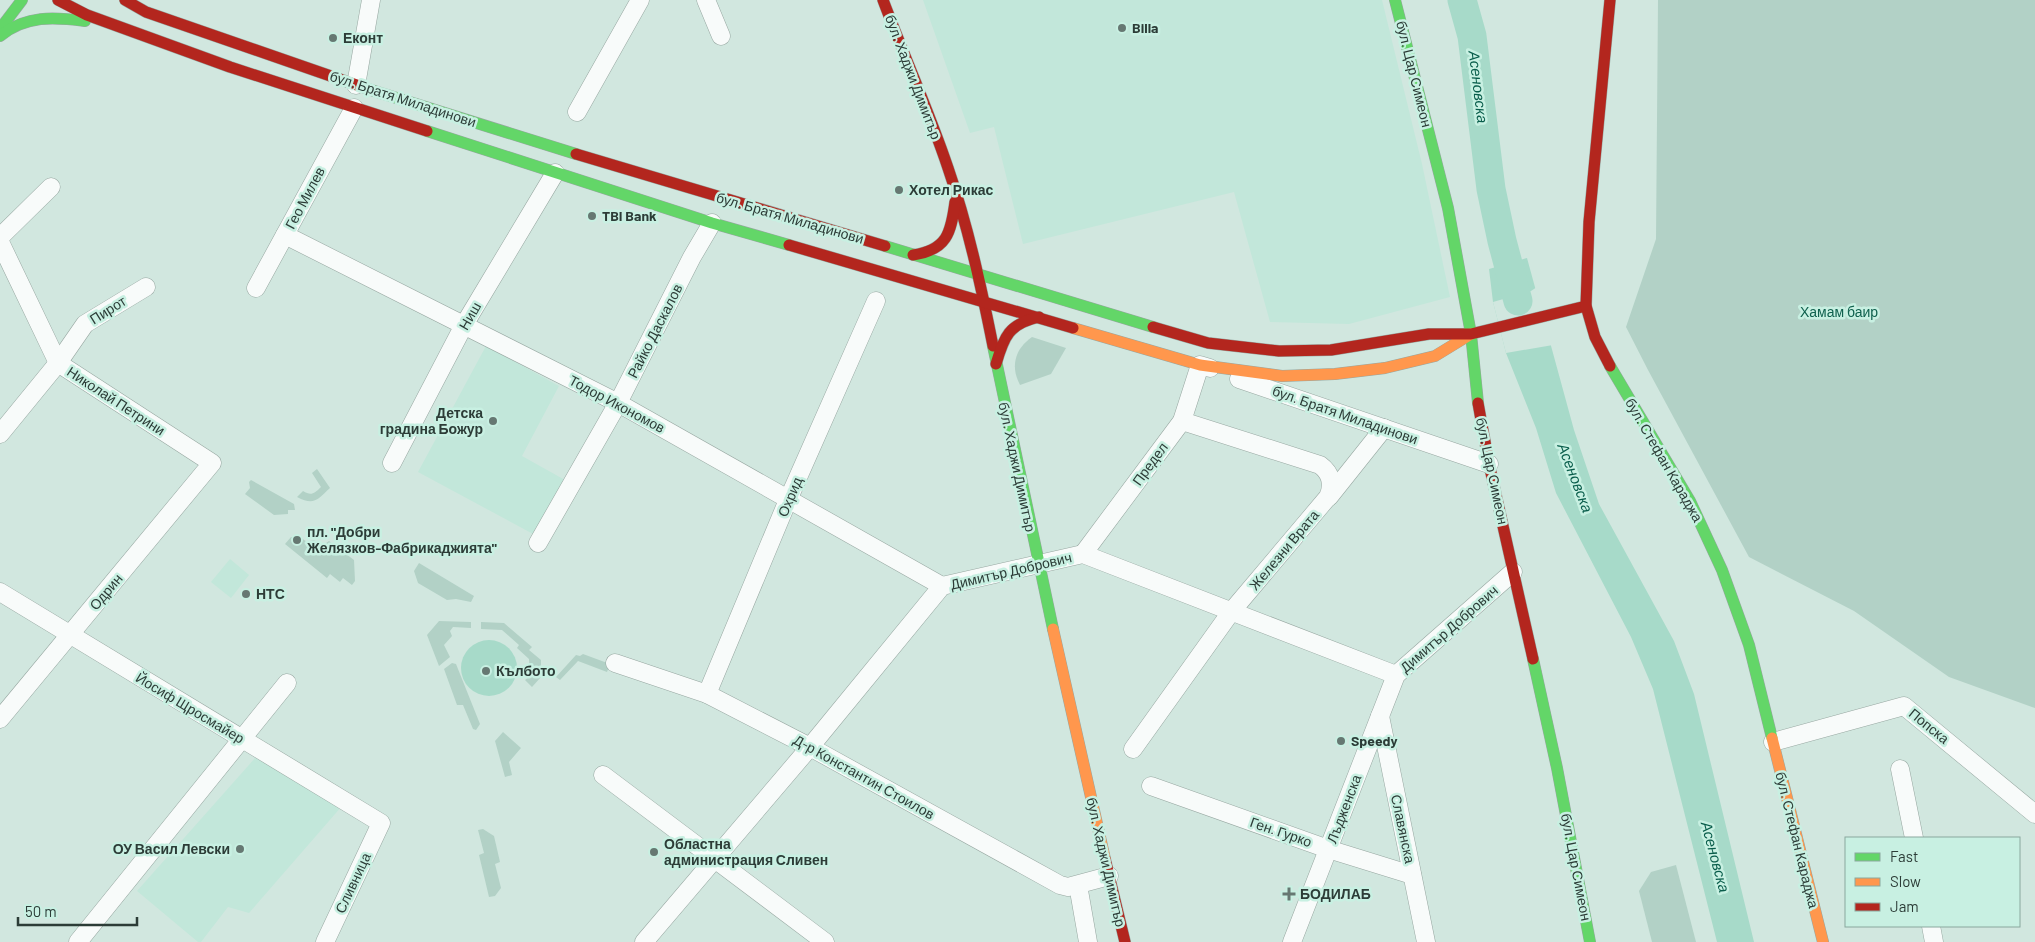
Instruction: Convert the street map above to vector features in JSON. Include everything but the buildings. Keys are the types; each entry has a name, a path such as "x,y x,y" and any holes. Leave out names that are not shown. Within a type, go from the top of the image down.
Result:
{"main road":[{"path":"0,29 22,0"},
{"name":"бул. Братя Миладинови","path":"58,0 87,15 230,67 555,173 712,223 1200,365 1282,376 1335,374 1385,368 1435,356 1471,334"},
{"name":"бул. Братя Миладинови","path":"125,0 146,12 356,85 579,155 1208,343 1279,351 1331,350 1430,334 1471,334 1586,306"},
{"name":"бул. Хаджи Димитър","path":"883,0 931,121 956,192 978,274 995,366 1038,564 1125,942"},
{"name":"бул. Цар Симеон","path":"1394,0 1448,208 1471,334 1477,400 1489,464 1557,768 1590,942"},
{"name":"бул. Стефан Караджа","path":"1610,0 1589,222 1586,306 1595,337 1606,359 1690,501 1722,570 1749,645 1823,942"},
{"path":"0,36 18,24 43,17 116,26"},
{"path":"914,255 929,252 944,242 951,226 956,192"},
{"path":"995,366 1008,332 1019,322 1039,317"}],"street":[{"path":"356,85 371,0"},
{"path":"577,112 640,0"},
{"path":"706,0 721,36"},
{"name":"Гео Милев","path":"256,288 354,108"},
{"name":"Ниш","path":"392,463 464,325 555,173"},
{"path":"0,237 51,188"},
{"name":"Райко Даскалов","path":"538,543 618,403 712,223"},
{"name":"Тодор Икономов","path":"285,235 618,403 942,586"},
{"name":"Николай Петрини","path":"0,242 58,363 212,463"},
{"name":"Пирот","path":"0,434 58,363 85,324 146,287"},
{"name":"Охрид","path":"707,694 788,500 876,301"},
{"name":"Предел","path":"1084,554 1182,421 1200,365"},
{"name":"бул. Братя Миладинови","path":"1200,365 1489,464"},
{"name":"Железни Врата","path":"1133,749 1231,612 1328,497 1331,491 1331,479 1325,468 1320,465 1182,421"},
{"path":"1328,497 1384,428"},
{"name":"Одрин","path":"0,719 212,463"},
{"name":"Димитър Добрович","path":"644,942 810,747 942,586 1084,554 1396,675 1513,572"},
{"name":"Йосиф Щросмайер","path":"0,592 381,823"},
{"name":"Д-р Константин Стоилов","path":"615,663 707,694 810,747 1060,885 1068,887 1109,876"},
{"name":"Лъдженска","path":"1292,942 1396,675"},
{"path":"78,942 287,683"},
{"name":"Попска","path":"1773,742 1904,706 2035,814"},
{"name":"Славянска","path":"1380,716 1426,942"},
{"path":"1900,769 1914,837"},
{"path":"603,775 825,942"},
{"name":"Ген. Гурко","path":"1151,786 1328,849 1412,875"},
{"name":"Сливница","path":"325,942 381,823"},
{"path":"1078,885 1088,942"},
{"path":"1931,927 1934,942"}],"shaded area":[{"path":"923,0 1382,0 1422,164 1450,297 1349,324 1270,322 1234,192 1023,244 994,127 970,133"},
{"name":"Детска градина Божур","path":"486,346 559,386 522,456 565,480 535,535 418,472"},
{"path":"230,559 249,575 231,598 211,582"},
{"name":"ОУ Васил Левски","path":"256,757 342,806 249,913 228,907 201,942 198,942 137,891"}],"green space":[{"name":"Хамам баир","path":"1658,0 2035,0 2035,708 1949,677 1854,611 1749,557 1648,370 1626,327 1656,239"},
{"path":"1032,337 1066,348 1051,374 1020,385 1015,371 1016,358 1018,352"},
{"path":"317,469 330,488 315,500 308,501 297,497 303,491 312,494 321,487 312,473"},
{"path":"251,480 294,504 295,510 288,510 288,514 274,515 245,494 250,488 249,482"},
{"path":"291,537 300,537 307,542 314,540 322,546 329,541 354,560 355,581 352,585 343,578 340,582 330,574 327,578 285,544"},
{"path":"419,563 474,596 471,602 456,599 447,600 418,583 414,571"},
{"path":"439,621 471,622 471,628 453,627 450,631 452,636 444,645 450,657 439,666 427,635"},
{"path":"481,622 504,623 532,647 529,650 541,660 541,677 532,687 525,680 530,676 529,659 517,648 519,645 502,630 481,629"},
{"path":"583,654 610,664 607,672 578,661 560,680 556,677 576,655 580,656"},
{"path":"452,663 456,664 480,724 476,730 473,729 463,705 457,705 444,669"},
{"path":"503,732 521,748 509,762 512,775 505,777 495,741"},
{"path":"483,829 494,836 500,862 495,864 501,888 495,896 489,897 479,855 484,853 478,830"},
{"path":"1676,865 1696,942 1652,942 1639,891 1651,872"}],"water":[{"path":"1527,258 1574,430 1599,504 1674,641 1694,694 1754,942 1717,942 1653,689 1631,637 1556,493 1536,428 1506,353 1493,302 1489,269"},
{"path":"484,640 494,640 509,648 515,657 517,668 515,679 509,688 494,696 484,696 473,691 466,684 461,673 461,663 466,652 473,645"}],"pier":[{"path":"1537,287 1553,345 1506,353 1493,302 1531,291"}],"waterway":[{"name":"Асеновска","path":"1462,0 1472,36 1491,189 1518,301"}],"traffic: fast":[{"path":"0,29 22,0"},
{"path":"1395,0 1448,208 1471,334 1478,403"},
{"path":"0,36 20,24 41,19 85,21"},
{"path":"371,90 576,154"},
{"path":"427,131 712,223 789,245"},
{"path":"885,246 1153,327"},
{"path":"993,346 1053,629"},
{"path":"1610,366 1690,501 1722,570 1749,645 1772,738"},
{"path":"1533,659 1557,768 1590,942"}],"traffic: slow":[{"path":"1073,328 1200,365 1282,376 1335,374 1385,368 1435,356 1471,334"},
{"path":"1053,629 1105,859"},
{"path":"1772,738 1823,942"}],"traffic: jam":[{"path":"58,0 87,15 230,67 427,131"},
{"path":"125,0 146,12 371,90"},
{"path":"883,0 941,147 962,212 974,256 993,346"},
{"path":"1610,0 1589,222 1586,306 1595,337 1610,366"},
{"path":"576,154 885,246"},
{"path":"913,255 933,249 945,238 952,223 955,202"},
{"path":"789,245 1073,328"},
{"path":"1153,327 1208,343 1279,351 1331,350 1429,334 1471,334 1586,306"},
{"path":"996,364 1009,333 1021,323 1039,317"},
{"path":"1478,403 1489,464 1533,659"},
{"path":"1105,859 1125,942"}],"place":[{"name":"Billa","path":"1122,28"},
{"name":"Еконт","path":"333,38"},
{"name":"Хотел Рикас","path":"899,190"},
{"name":"TBI Bank","path":"592,216"},
{"name":"Детска градина Божур","path":"493,421"},
{"name":"пл. \"Добри Желязков-Фабрикаджията\"","path":"297,540"},
{"name":"НТС","path":"246,594"},
{"name":"Кълбото","path":"486,671"},
{"name":"Speedy","path":"1341,741"},
{"name":"ОУ Васил Левски","path":"240,849"},
{"name":"Областна администрация Сливен","path":"654,852"},
{"name":"БОДИЛАБ","path":"1289,894"}]}
